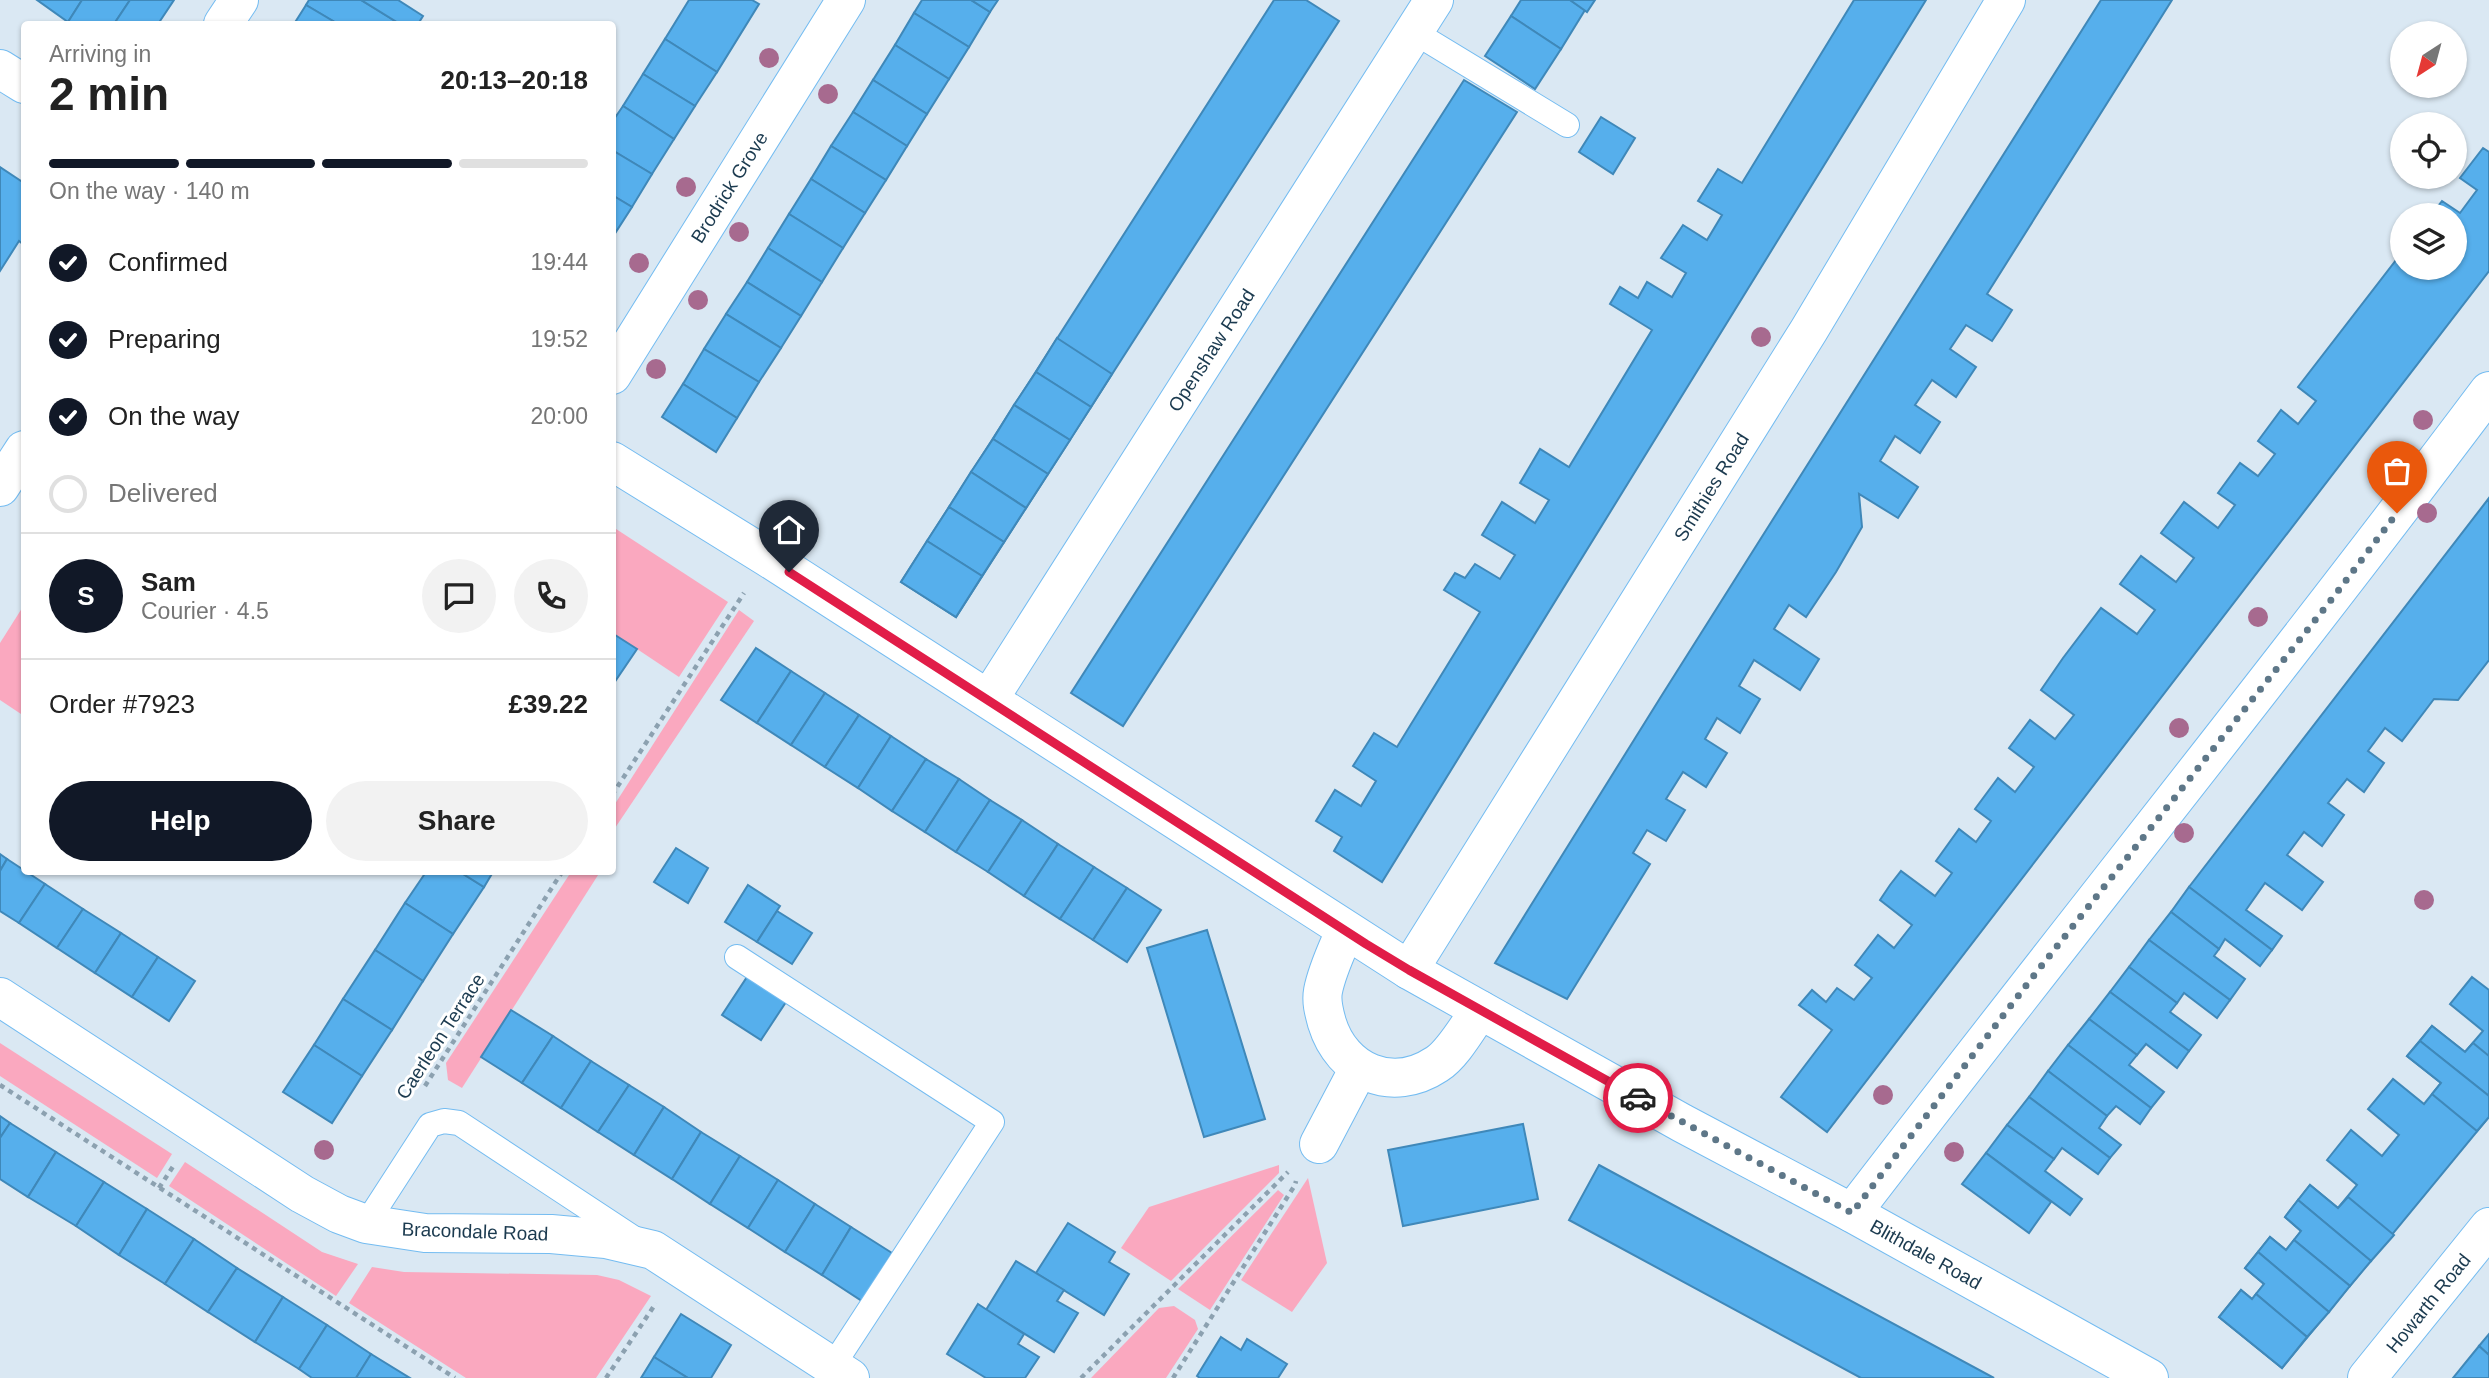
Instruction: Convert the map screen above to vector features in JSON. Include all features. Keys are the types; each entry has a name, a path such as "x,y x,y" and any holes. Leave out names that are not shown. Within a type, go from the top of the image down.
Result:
{"street":[{"path":"225,21 239,0"},
{"name":"Brodrick Grove","path":"616,369 846,0"},
{"name":"Openshaw Road","path":"989,699 1434,0"},
{"name":"Smithies Road","path":"1409,970 1809,330 2006,0"},
{"path":"0,69 21,82"},
{"path":"1852,1213 2028,983 2335,595 2489,391"},
{"path":"0,487 21,455"},
{"name":"Blithdale Road","path":"616,463 767,557 1409,970 1682,1123 1852,1213 2149,1378"},
{"path":"1345,930 1323,992 1322,1008 1332,1037 1344,1056 1359,1068 1395,1078 1415,1075 1439,1063 1480,1010"},
{"name":"Bracondale Road","path":"0,997 302,1194 339,1214 366,1224 425,1233 551,1234 606,1240 666,1259 841,1372"},
{"path":"1309,1153 1359,1068"},
{"name":"Howarth Road","path":"2367,1378 2489,1227"}],"lane":[{"path":"1414,32 1567,125"},
{"path":"737,957 992,1122 841,1372"},
{"path":"366,1224 430,1125 444,1121 459,1122 666,1259"}],"path":[{"path":"616,788 767,557"},
{"name":"Caerleon Terrace","path":"424,1088 560,875"},
{"path":"0,1085 455,1378"},
{"path":"1081,1378 1309,1153"},
{"path":"1173,1378 1296,1185 1309,1153"},
{"path":"606,1378 666,1259"}],"shaded area":[{"path":"616,529 728,602 679,677 616,635"},
{"path":"21,610 21,714 0,700 0,643"},
{"path":"739,610 754,621 616,827 616,802"},
{"path":"569,875 598,875 462,1088 448,1080 446,1063"},
{"path":"0,1043 172,1154 157,1178 0,1076"},
{"path":"185,1162 322,1252 358,1264 336,1296 169,1186"},
{"path":"1279,1165 1279,1173 1171,1281 1121,1248 1149,1207"},
{"path":"1308,1178 1327,1263 1292,1312 1241,1280"},
{"path":"1278,1190 1284,1195 1210,1310 1178,1289"},
{"path":"372,1267 404,1272 597,1275 619,1280 651,1296 596,1378 466,1378 349,1303"},
{"path":"1174,1306 1195,1320 1198,1329 1166,1378 1091,1378 1159,1308"}],"building":[{"path":"37,0 82,0 67,21"},
{"path":"82,0 130,0 116,21 69,21"},
{"path":"130,0 174,0 160,21 116,21"},
{"path":"309,0 361,0 395,21 333,21 306,5"},
{"path":"361,0 398,0 423,16 420,21 395,21"},
{"path":"689,0 752,0 759,4 717,72 665,39"},
{"path":"922,0 971,0 990,12 969,47 914,13"},
{"path":"971,0 998,0 990,12"},
{"path":"1274,0 1306,0 1339,21 956,617 901,582"},
{"path":"1521,0 1570,0 1585,10 1561,49 1511,16"},
{"path":"1570,0 1595,0 1587,12"},
{"path":"1854,0 1926,0 1382,882 1334,851 1342,837 1316,821 1335,790 1361,806 1376,781 1353,766 1374,733 1397,747 1480,612 1444,590 1455,573 1465,578 1475,564 1500,579 1515,555 1482,535 1502,502 1535,523 1549,500 1520,483 1540,449 1569,467 1652,330 1610,304 1620,287 1638,298 1647,282 1672,297 1686,273 1661,258 1683,225 1707,240 1722,215 1698,201 1718,169 1742,183"},
{"path":"2101,0 2172,0 1987,294 2012,310 2002,326 1992,341 1966,325 1950,349 1976,367 1956,397 1932,380 1915,405 1940,422 1920,453 1895,436 1880,461 1918,487 1898,518 1859,494 1862,527 1836,572 1806,617 1789,605 1774,629 1819,659 1800,690 1754,660 1739,686 1760,699 1740,733 1717,718 1705,739 1727,753 1706,787 1683,772 1666,799 1685,810 1666,841 1647,830 1633,853 1650,864 1567,999 1495,963 1662,695"},
{"path":"306,5 333,21 296,21"},
{"path":"914,13 969,47 949,79 895,45"},
{"path":"1511,16 1561,49 1535,89 1485,56"},
{"path":"665,39 717,72 695,106 643,74"},
{"path":"895,45 949,79 927,114 873,80"},
{"path":"643,74 695,106 674,139 623,106"},
{"path":"873,80 927,114 907,146 853,112"},
{"path":"1464,80 1517,112 1123,726 1071,693"},
{"path":"623,106 674,139 652,174 616,152 616,116"},
{"path":"853,112 907,146 886,180 831,146"},
{"path":"1601,117 1635,138 1613,174 1579,152"},
{"path":"831,146 886,180 865,213 811,179"},
{"path":"2483,148 2489,152 2489,271 1827,1132 1781,1097 1832,1030 1799,1005 1812,990 1826,1002 1837,988 1854,1000 1872,978 1855,965 1878,935 1894,948 1912,925 1880,900 1890,885 1901,871 1935,896 1952,873 1936,861 1959,829 1976,842 1991,821 1975,809 1998,778 2015,792 2034,767 2009,748 2030,720 2055,739 2074,715 2041,690 2063,658 2101,608 2137,634 2155,610 2120,584 2141,556 2176,582 2194,558 2161,533 2184,502 2218,528 2235,505 2218,493 2240,463 2258,476 2275,454 2258,441 2281,410 2298,424 2316,401 2298,387 2390,268 2390,280 2467,280 2467,204 2477,190 2467,183 2467,169"},
{"path":"616,152 652,174 632,207 616,197"},
{"path":"0,167 21,181 21,243 19,241 0,271"},
{"path":"811,179 865,213 843,248 789,214"},
{"path":"616,197 632,207 616,232"},
{"path":"789,214 843,248 822,282 768,248"},
{"path":"768,248 822,282 801,316 747,282"},
{"path":"747,282 801,316 781,348 726,314"},
{"path":"726,314 781,348 759,382 704,349"},
{"path":"1057,338 1112,374 1091,407 1036,372"},
{"path":"704,349 759,382 737,418 683,384"},
{"path":"1036,372 1091,407 1070,440 1014,405"},
{"path":"683,384 737,418 716,452 662,417"},
{"path":"1014,405 1070,440 1048,474 993,439"},
{"path":"993,439 1048,474 1026,508 971,472"},
{"path":"971,472 1026,508 1004,542 949,507"},
{"path":"2489,498 2489,660 2458,700 2434,699 2402,741 2385,728 2368,751 2384,763 2364,792 2347,779 2328,803 2344,815 2322,846 2304,832 2287,855 2323,882 2302,910 2265,883 2246,910 2282,936 2272,950 2189,887"},
{"path":"949,507 1004,542 982,576 927,541"},
{"path":"927,541 982,576 956,617 901,582"},
{"path":"616,636 637,649 616,680"},
{"path":"756,648 791,671 757,723 721,700"},
{"path":"791,671 825,693 791,745 757,723"},
{"path":"825,693 859,715 825,767 791,745"},
{"path":"859,715 891,736 858,788 825,767"},
{"path":"891,736 926,759 892,811 858,788"},
{"path":"926,759 959,779 925,832 892,811"},
{"path":"959,779 990,800 956,852 925,832"},
{"path":"990,800 1022,820 988,872 956,852"},
{"path":"1022,820 1058,844 1024,896 988,872"},
{"path":"1058,844 1094,867 1060,919 1024,896"},
{"path":"676,848 708,868 688,903 654,882"},
{"path":"0,854 7,859 0,871"},
{"path":"7,859 21,868 21,875 31,875 45,884 19,923 0,911 0,871"},
{"path":"1094,867 1127,888 1093,940 1060,919"},
{"path":"424,875 465,875 484,887 453,934 405,903"},
{"path":"465,875 491,875 484,887"},
{"path":"45,884 83,909 57,948 19,923"},
{"path":"748,885 780,906 757,942 725,922"},
{"path":"2189,887 2272,950 2260,966 2225,939 2219,949 2171,912"},
{"path":"1127,888 1161,910 1127,962 1093,940"},
{"path":"405,903 453,934 423,981 375,950"},
{"path":"83,909 121,933 95,973 57,948"},
{"path":"777,911 812,933 792,964 757,942"},
{"path":"2171,912 2219,949 2214,956 2245,979 2230,1000 2149,940"},
{"path":"1207,930 1265,1119 1204,1137 1147,948"},
{"path":"121,933 158,957 132,997 95,973"},
{"path":"2149,940 2230,1000 2217,1018 2184,993 2177,1003 2129,967"},
{"path":"375,950 423,981 392,1030 343,999"},
{"path":"158,957 195,981 169,1021 132,997"},
{"path":"2129,967 2177,1003 2170,1012 2201,1035 2189,1051 2110,992"},
{"path":"747,977 786,1002 761,1040 722,1015"},
{"path":"2472,977 2489,990 2489,1117 2282,1368 2219,1317 2241,1290 2252,1299 2264,1284 2245,1268 2270,1237 2286,1250 2301,1231 2285,1217 2310,1185 2338,1208 2357,1185 2327,1160 2351,1130 2382,1156 2399,1135 2368,1109 2393,1079 2424,1104 2441,1083 2407,1056 2432,1026 2465,1052 2483,1031 2450,1004"},
{"path":"2110,992 2189,1051 2177,1068 2146,1044 2137,1055 2089,1019"},
{"path":"343,999 392,1030 362,1076 314,1045"},
{"path":"511,1010 553,1036 522,1083 481,1057"},
{"path":"2089,1019 2137,1055 2129,1065 2164,1092 2151,1108 2068,1045"},
{"path":"2432,1026 2465,1052 2473,1043 2489,1056 2489,1096 2420,1041"},
{"path":"553,1036 591,1061 561,1108 522,1083"},
{"path":"2420,1041 2489,1096 2489,1117 2477,1131 2432,1094 2441,1083 2407,1056"},
{"path":"314,1045 362,1076 332,1123 283,1092"},
{"path":"2068,1045 2151,1108 2140,1124 2116,1106 2107,1116 2048,1071"},
{"path":"591,1061 629,1085 598,1132 561,1108"},
{"path":"2048,1071 2107,1116 2099,1128 2121,1145 2110,1158 2029,1097"},
{"path":"629,1085 664,1107 634,1155 598,1132"},
{"path":"2029,1097 2110,1158 2098,1174 2062,1148 2054,1159 2007,1125"},
{"path":"664,1107 701,1132 672,1179 634,1155"},
{"path":"0,1116 10,1123 0,1138"},
{"path":"10,1123 56,1152 28,1197 0,1179 0,1138"},
{"path":"1523,1124 1538,1199 1403,1226 1388,1150"},
{"path":"2007,1125 2054,1159 2045,1171 2082,1199 2070,1215 1986,1153"},
{"path":"701,1132 740,1156 710,1204 672,1179"},
{"path":"56,1152 104,1182 76,1226 28,1197"},
{"path":"1986,1153 2051,1202 2029,1233 1962,1184"},
{"path":"740,1156 778,1180 748,1228 710,1204"},
{"path":"1599,1165 1994,1378 1861,1378 1569,1220"},
{"path":"778,1180 815,1204 785,1252 748,1228"},
{"path":"104,1182 147,1209 119,1255 76,1226"},
{"path":"2310,1185 2338,1208 2348,1197 2394,1235 2371,1261 2298,1200"},
{"path":"2298,1200 2371,1261 2350,1286 2294,1240 2301,1231 2285,1217"},
{"path":"815,1204 851,1227 822,1275 785,1252"},
{"path":"147,1209 194,1239 165,1284 119,1255"},
{"path":"1068,1223 1115,1252 1109,1262 1129,1274 1104,1315 1036,1273"},
{"path":"851,1227 892,1253 862,1301 822,1275"},
{"path":"2270,1237 2286,1250 2294,1240 2350,1286 2329,1312 2258,1252"},
{"path":"194,1239 237,1268 208,1312 165,1284"},
{"path":"2258,1252 2329,1312 2307,1337 2256,1294 2264,1284 2245,1268"},
{"path":"1016,1261 1064,1290 1057,1301 1078,1313 1054,1352 986,1310"},
{"path":"237,1268 283,1297 255,1342 208,1312"},
{"path":"2241,1290 2252,1299 2256,1294 2307,1337 2282,1368 2219,1317"},
{"path":"283,1297 327,1325 299,1369 255,1342"},
{"path":"978,1304 1024,1334 1018,1344 1039,1357 1025,1378 986,1378 947,1354"},
{"path":"681,1314 731,1345 711,1378 688,1378 654,1357"},
{"path":"327,1325 371,1354 356,1378 312,1378 299,1369"},
{"path":"2489,1334 2489,1355 2479,1346"},
{"path":"1221,1337 1241,1350 1247,1339 1287,1364 1278,1378 1200,1378 1197,1376"},
{"path":"2479,1346 2489,1355 2489,1378 2453,1378"},
{"path":"371,1354 410,1378 356,1378"},
{"path":"654,1357 688,1378 641,1378"}],"way so far":[{"path":"1638,1098 1852,1213 2028,983 2397,513"}],"route":[{"path":"789,572 1366,944 1638,1098"}]}
